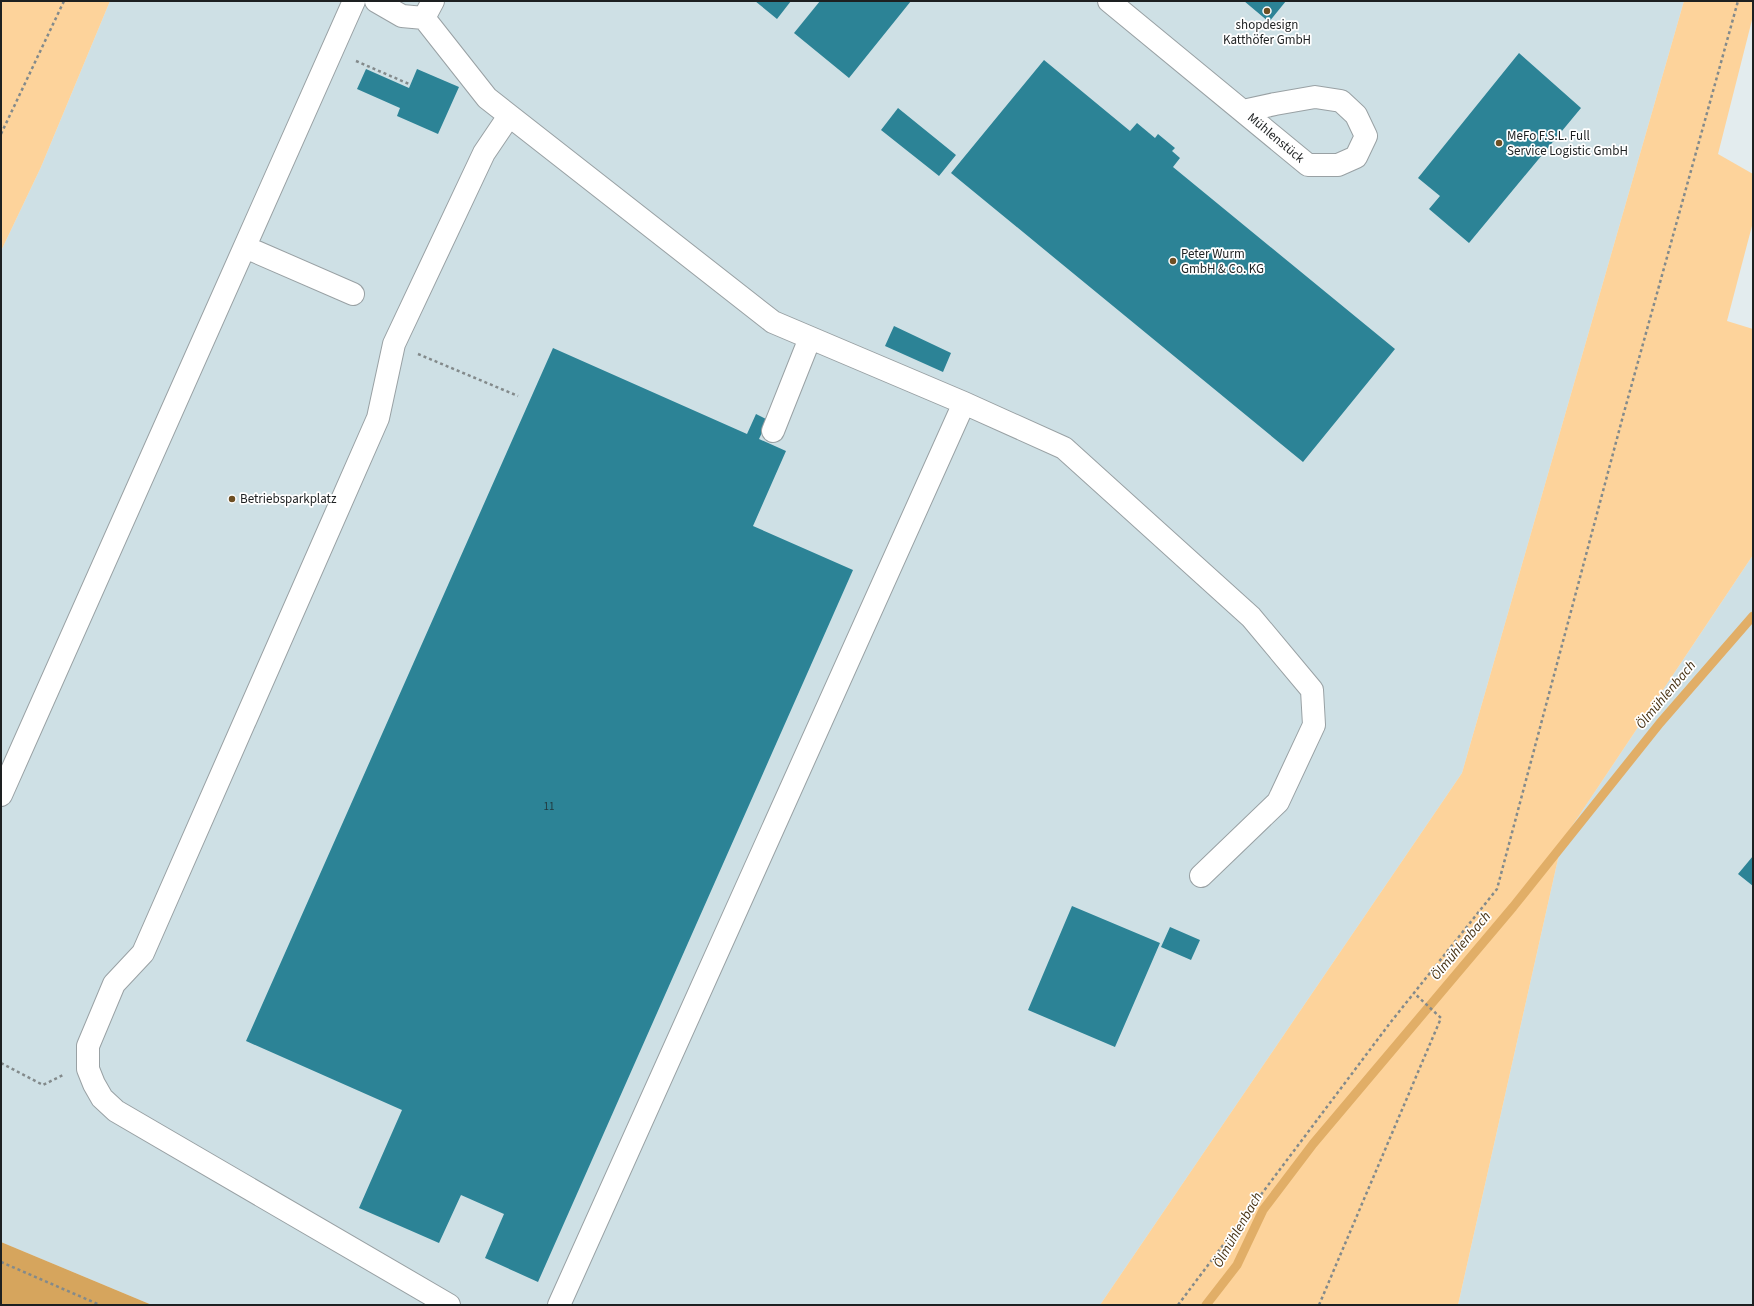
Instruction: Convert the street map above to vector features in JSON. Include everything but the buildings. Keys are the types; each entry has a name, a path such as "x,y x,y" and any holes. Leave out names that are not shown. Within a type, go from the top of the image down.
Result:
{"street":[{"path":"1,795 354,1"},
{"path":"376,1 402,16 428,9 487,98 773,322 964,403 1064,448 1251,617 1312,690 1314,725 1278,802 1202,876"},
{"name":"Mühlenstück","path":"1109,1 1243,112 1308,165 1338,165 1356,157 1366,136 1356,115 1341,100 1315,97 1275,104 1243,112"},
{"path":"449,1305 116,1111 102,1098 88,1069 88,1046 114,984 143,953 378,418 394,344 484,153 509,116"},
{"path":"245,246 353,294"},
{"path":"773,431 810,338"},
{"path":"559,1305 964,403"}],"path":[{"path":"1,134 64,1"},
{"path":"1178,1305 1414,993 1497,889 1621,424 1738,1"},
{"path":"332,50 409,84"},
{"path":"394,344 518,396"},
{"path":"1319,1305 1441,1018 1414,993"},
{"path":"1,1063 43,1085"},
{"path":"1,1262 100,1305"}],"shaded area":[{"path":"1,1 110,1 41,167 1,251"},
{"path":"110,1 1684,1 1462,773 1100,1305 152,1305 1,1242 1,251 41,167"},
{"path":"1684,1 1753,1 1753,16 1718,154 1753,174 1753,222 1727,321 1753,329 1753,555 1562,841 1458,1305 1100,1305 1462,773"},
{"path":"1753,555 1753,1305 1458,1305 1562,841"},
{"path":"1,1242 152,1305 1,1305"}],"waterway":[{"name":"Ölmühlenbach","path":"1206,1305 1237,1265 1263,1210 1313,1144 1513,907 1660,723 1753,616"}],"place":[{"name":"shopdesign Katthöfer GmbH","path":"1267,11"},
{"name":"MeFo F.S.L. Full Service Logistic GmbH","path":"1499,143"},
{"name":"Peter Wurm GmbH & Co. KG","path":"1173,261"},
{"name":"Betriebsparkplatz","path":"232,499"}]}
